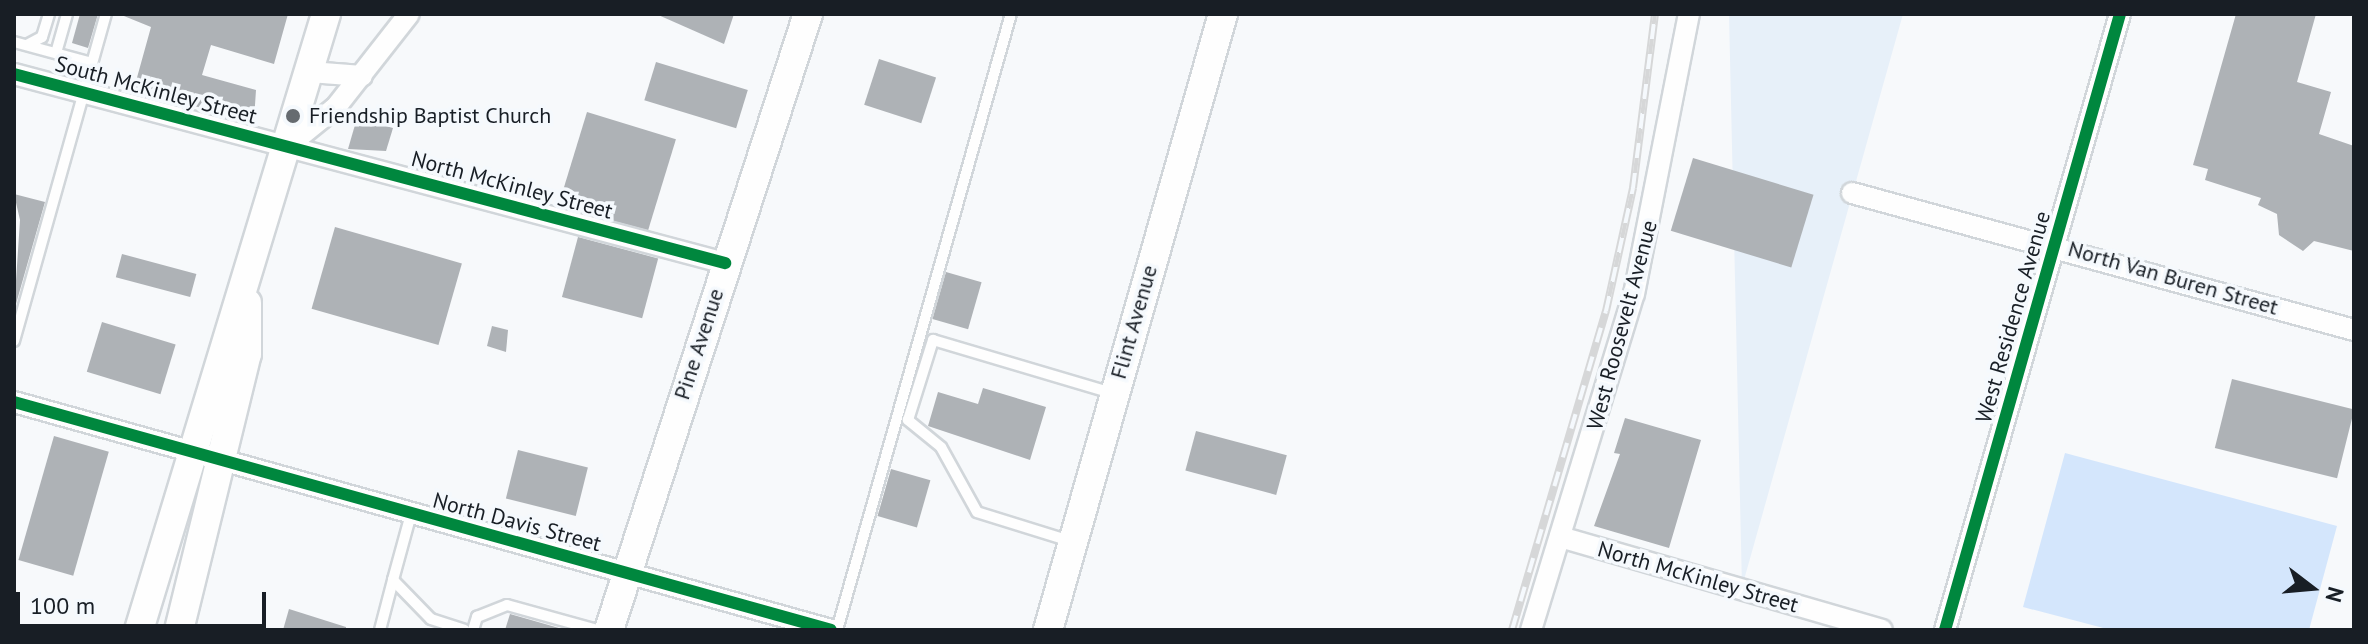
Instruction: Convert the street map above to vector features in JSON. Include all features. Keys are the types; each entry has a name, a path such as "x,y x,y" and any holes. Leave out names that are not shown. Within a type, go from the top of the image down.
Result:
{"main road":[{"path":"139,630 218,354 247,294 326,14"},
{"name":"Pine Avenue","path":"609,630 624,572 808,14"},
{"name":"Flint Avenue","path":"1048,630 1223,14"},
{"path":"179,630 247,354 247,294"}],"street":[{"path":"289,145 362,76 409,14"},
{"name":"West Roosevelt Avenue","path":"1531,630 1634,294 1689,14"},
{"name":"West Residence Avenue","path":"1945,630 2120,14"},
{"path":"310,72 362,76"},
{"name":"South McKinley Street","path":"14,74 289,145"},
{"name":"North McKinley Street","path":"289,145 725,263"},
{"name":"North Van Buren Street","path":"1852,193 2054,245 2354,330"},
{"name":"North Davis Street","path":"14,402 831,630"},
{"name":"North McKinley Street","path":"1560,537 1882,630"}],"lane":[{"path":"27,45 42,37 49,14"},
{"path":"56,53 67,14"},
{"path":"14,341 106,14"},
{"path":"837,630 1011,14"},
{"path":"14,42 92,63"},
{"path":"1073,542 977,512 941,447 908,420 933,340 1114,393"},
{"path":"380,630 411,514"},
{"path":"393,580 431,619 464,630"},
{"path":"473,630 477,617 507,605 597,630"}],"shaded area":[{"path":"1729,14 1903,14 1742,587"},
{"path":"2065,453 2337,526 2309,630 2111,630 2023,607"}],"building":[{"path":"80,14 98,14 88,48 72,43"},
{"path":"119,14 288,14 274,64 211,45 202,75 256,90 254,120 133,92 151,27"},
{"path":"656,14 734,14 724,44"},
{"path":"2236,14 2316,14 2297,82 2331,92 2319,134 2354,146 2354,251 2314,241 2303,251 2279,235 2277,214 2258,205 2261,198 2205,180 2208,169 2193,165"},
{"path":"879,59 936,78 921,123 864,105"},
{"path":"656,62 748,90 736,128 644,100"},
{"path":"587,112 676,139 648,232 559,205"},
{"path":"357,118 393,128 386,151 348,149"},
{"path":"1693,158 1813,195 1791,268 1671,231"},
{"path":"14,194 45,202 14,311 20,220"},
{"path":"335,227 462,263 438,345 312,309"},
{"path":"578,237 658,258 642,318 562,297"},
{"path":"122,254 196,274 190,297 116,277"},
{"path":"946,272 982,282 968,329 932,319"},
{"path":"102,322 176,345 160,394 87,372"},
{"path":"492,326 508,330 506,352 487,346"},
{"path":"2232,379 2354,409 2337,478 2215,448"},
{"path":"983,388 1046,407 1030,460 928,426 938,392 978,404"},
{"path":"1625,418 1701,440 1669,548 1594,526 1620,454 1614,453"},
{"path":"1196,431 1287,455 1276,495 1185,471"},
{"path":"54,436 109,452 73,576 18,560"},
{"path":"518,450 588,467 576,516 506,499"},
{"path":"891,469 930,480 917,527 877,516"},
{"path":"289,609 346,627 346,630 283,630"},
{"path":"510,614 566,630 505,630"}],"railway":[{"path":"1512,630 1606,311 1633,188 1655,14"}],"cycle path":[{"path":"1945,630 2120,14"},
{"path":"14,74 725,263"},
{"path":"14,402 831,630"}],"place":[{"name":"Friendship Baptist Church","path":"293,116"}]}
